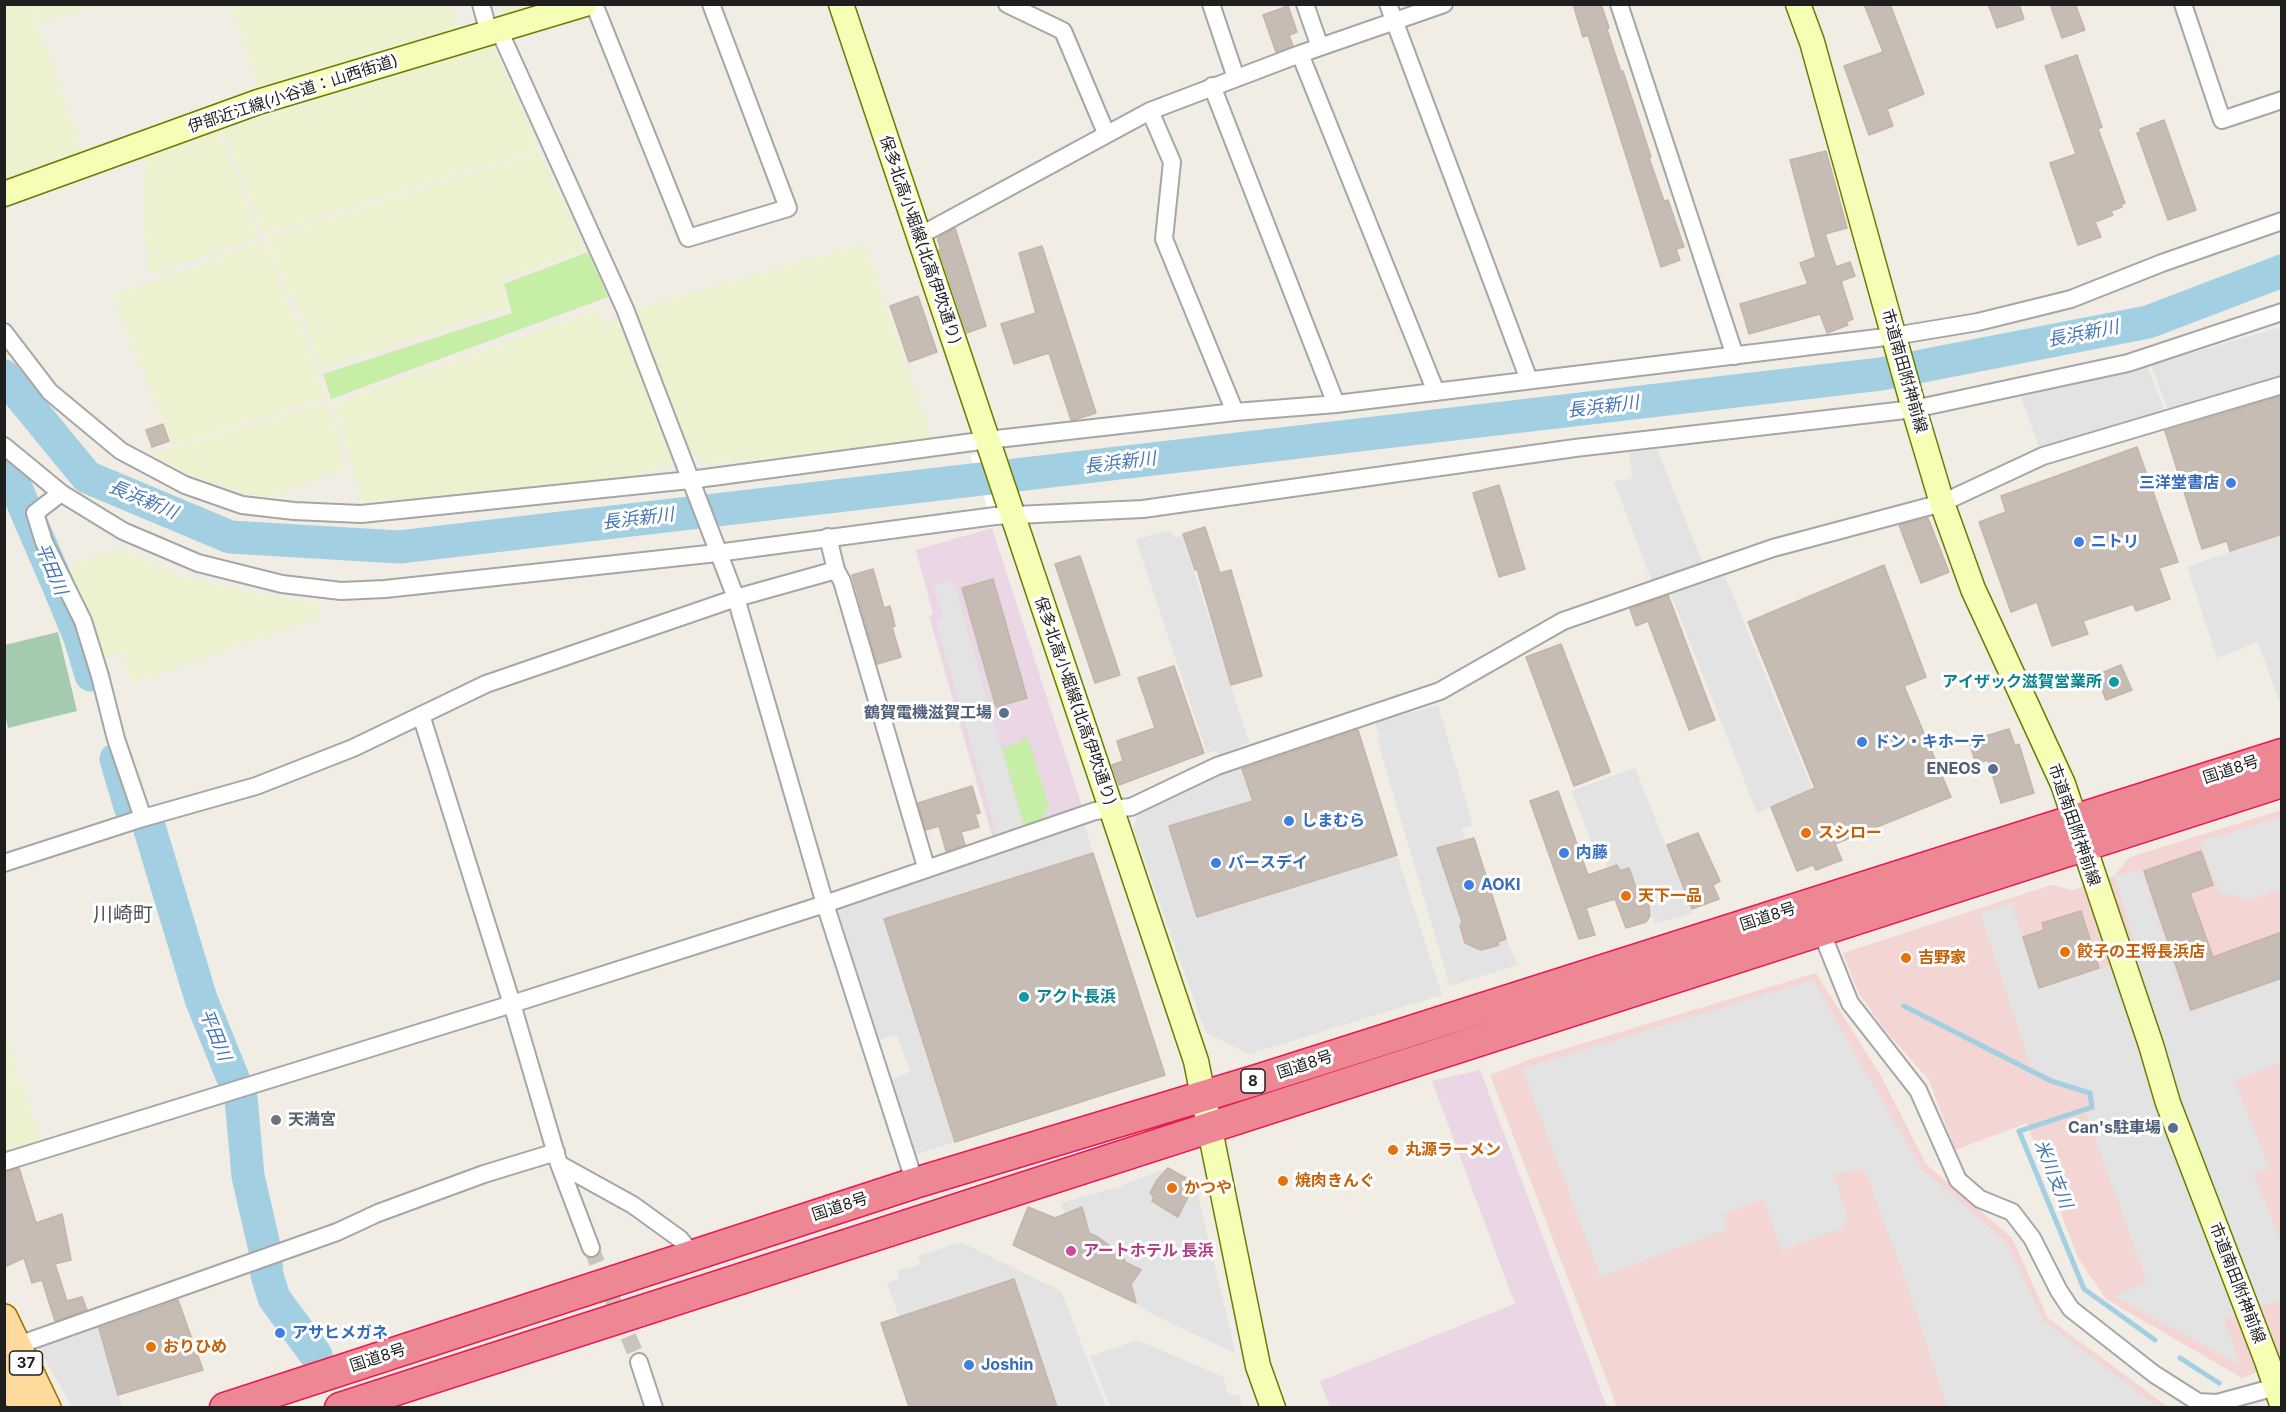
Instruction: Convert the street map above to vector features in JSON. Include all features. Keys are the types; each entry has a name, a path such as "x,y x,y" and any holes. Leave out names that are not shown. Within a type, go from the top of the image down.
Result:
{"highway":[{"name":"国道8号","path":"340,1407 1824,930 2282,754"},
{"name":"国道8号","path":"225,1407 915,1183 1203,1095 1260,1080 2079,833 2282,782"}],"main road":[{"name":"37","path":"4,1318 11,1348 47,1407"},
{"name":"37","path":"4,1369 23,1407"}],"street":[{"path":"481,4 625,309 736,598 825,904 915,1183"},
{"name":"伊部近江線(小谷道：山西街道)","path":"4,194 258,102 585,4"},
{"path":"594,4 688,238 788,208 711,4"},
{"name":"保多北高小堀線(北高伊吹通り)","path":"841,4 1196,1061 1258,1366 1273,1407"},
{"path":"1006,4 1063,31 1106,134"},
{"path":"1211,4 1236,78"},
{"path":"1305,4 1320,46"},
{"path":"1388,4 1529,380"},
{"path":"919,236 1150,111 1320,46 1444,4"},
{"path":"1619,4 1735,356"},
{"name":"市道南田附神前線","path":"1798,4 1812,42 1942,503 1973,589 2063,784 2151,1045 2168,1103 2274,1359 2279,1396"},
{"path":"2183,4 2222,120 2282,100"},
{"path":"1300,54 1436,392"},
{"path":"1212,86 1336,404"},
{"path":"1150,111 1172,162 1164,238 1234,412"},
{"path":"4,332 50,392 121,451 185,485 242,505 294,511 361,514 692,484 1234,412 1336,404 1894,336 1978,322 2071,299 2162,263 2282,221"},
{"path":"4,446 61,493 123,531 198,563 282,584 341,591 385,589 715,548 828,537 1012,512 1143,509 1575,448 1914,409 2128,363 2282,312"},
{"path":"4,1162 825,904 926,867 1095,811 1131,807 1217,766 1440,691 1563,621 1773,548 1942,503 2043,456 2282,385"},
{"path":"61,493 35,513 45,542 83,621 116,739 143,818"},
{"path":"828,537 926,867"},
{"path":"4,863 143,818 256,786 353,748 486,684 736,598 836,570"},
{"path":"422,715 512,1004 557,1158 591,1248"},
{"path":"1824,930 1827,946 1850,1003 1918,1090 1958,1180 1980,1199 2012,1212 2032,1238 2059,1291 2071,1309 2154,1374 2198,1402 2217,1403 2279,1396"},
{"path":"11,1348 337,1232 378,1213 484,1174 557,1158 633,1204 680,1239 694,1256"},
{"path":"639,1362 654,1407"}],"shaded area":[{"path":"2281,327 2281,381 2170,415 2151,365"},
{"path":"2147,366 2167,416 2041,452 2021,397"},
{"path":"1657,449 1704,567 1653,584 1614,481 1633,479 1629,453"},
{"name":"鶴賀電機滋賀工場","path":"992,528 1083,809 993,839 929,616 933,614 916,550"},
{"path":"1169,531 1175,538 1182,535 1249,742 1220,755 1215,751 1207,753 1136,539"},
{"path":"2281,534 2281,706 2258,642 2217,658 2187,567"},
{"path":"1725,576 1812,789 1757,813 1671,594"},
{"path":"953,580 1024,827 997,835 936,621 943,618 934,585"},
{"path":"1438,705 1473,825 1461,829 1466,840 1438,849 1462,922 1460,926 1465,943 1481,950 1498,945 1497,942 1506,939 1518,965 1450,986 1377,739 1380,737 1375,723"},
{"path":"1242,768 1253,801 1169,827 1197,917 1397,855 1442,995 1249,1054 1206,1033 1133,828 1138,815 1209,779"},
{"path":"1635,768 1693,913 1655,924 1645,895 1639,896 1629,868 1620,871 1616,865 1607,868 1604,858 1599,860 1571,791"},
{"path":"2281,810 2281,1363 2242,1378 2106,1299 2078,1258 2027,1123 1955,1150 1929,1080 1884,1029 1858,992 1843,953 2051,885 2073,890 2114,876 2130,857"},
{"path":"2281,817 2281,888 2246,901 2235,895 2220,894 2200,842"},
{"path":"1084,823 1093,853 884,919 955,1142 909,1157 885,1081 910,1072 897,1035 872,1042 835,910"},
{"name":"Can's駐車場","path":"2142,870 2189,1012 2281,979 2281,1063 2234,1080 2269,1167 2253,1173 2282,1242 2281,1300 2224,1320 2240,1365 2114,1296 2147,1282 2086,1113 2096,1110 2091,1091 2065,1084 2031,1067 1980,913 2011,903 2040,988 2139,957 2114,876"},
{"path":"1816,973 1881,1076 1926,1164 2012,1238 2048,1318 2168,1407 1617,1407 1490,1075 1531,1059"},
{"path":"1813,980 1922,1169 2006,1242 2044,1321 2158,1407 1947,1407 1904,1275 1864,1169 1833,1174 1848,1216 1842,1228 1782,1250 1763,1199 1723,1214 1727,1229 1601,1277 1522,1069"},
{"path":"1480,1070 1607,1407 1330,1407 1320,1381 1515,1304 1432,1081"},
{"path":"1168,1168 1157,1180 1150,1193 1154,1197 1152,1201 1178,1217 1195,1183 1236,1354 1154,1315 1136,1303 1131,1284 1141,1270 1125,1262 1123,1256 1089,1233 1082,1207 1065,1214 1061,1203 1117,1187"},
{"path":"961,1242 1061,1291 1106,1407 1057,1407 1014,1279 899,1317 887,1283 899,1278 897,1271 921,1264 918,1256"},
{"path":"98,1325 122,1407 72,1407 37,1345"},
{"path":"1138,1340 1223,1377 1227,1391 1231,1395 1239,1395 1243,1407 1110,1407 1090,1356"}],"green space":[{"path":"33,4 95,5 40,23"},
{"path":"5,5 31,5 84,155 5,184"},
{"path":"231,5 451,5 460,32 260,92"},
{"path":"501,5 549,5 504,15"},
{"path":"493,44 539,148 263,235 223,129"},
{"path":"219,129 259,238 151,274 144,230 143,176 148,155"},
{"path":"538,151 586,249 500,280 508,307 320,369 305,319 285,285 267,238"},
{"path":"267,240 282,291 301,327 325,398 173,445 112,296"},
{"path":"865,244 933,442 707,464 687,453 634,309"},
{"path":"588,252 608,297 331,399 323,374 512,313 504,284"},
{"path":"597,310 604,326 620,319 642,365 676,463 634,476 431,498 362,501 333,404"},
{"path":"327,402 346,469 266,498 203,481 152,454"},
{"path":"121,548 181,576 259,594 318,602 320,617 132,684 121,652 100,659 63,568"},
{"path":"58,632 77,711 8,728 4,710 5,645"},
{"path":"1021,737 1028,738 1049,807 1041,820 1024,826 1002,748 1023,742"},
{"path":"4,1030 20,1076 5,1080 4,1080"},
{"path":"21,1079 41,1143 5,1154 5,1084"}],"pier":[{"path":"1004,451 1022,507 988,510 970,455"}],"building":[{"path":"1573,4 1601,4 1621,72 1623,71 1651,157 1649,158 1664,201 1668,200 1684,247 1676,249 1680,260 1661,267 1588,35 1583,37"},
{"path":"1864,4 1890,4 1924,94 1887,109 1893,126 1869,135 1844,66 1883,52"},
{"path":"1988,4 2019,4 2024,19 1997,28"},
{"path":"2050,4 2075,4 2085,30 2062,38"},
{"path":"1288,6 1297,32 1289,35 1293,46 1276,52 1263,15"},
{"path":"2077,55 2102,127 2098,129 2125,203 2121,205 2122,207 2111,211 2113,215 2095,222 2101,237 2078,245 2050,163 2076,154 2045,66"},
{"path":"2164,120 2196,210 2168,220 2137,133 2141,132 2140,129"},
{"path":"1826,151 1847,228 1825,234 1836,267 1850,262 1855,276 1841,281 1853,319 1846,322 1848,325 1827,333 1820,314 1749,334 1740,304 1808,284 1800,263 1816,257 1790,160"},
{"path":"955,228 986,326 967,333 939,250 941,250 938,238"},
{"path":"1042,246 1096,413 1074,420 1071,420 1049,353 1014,364 1001,324 1036,313 1019,253"},
{"path":"918,296 937,352 909,362 890,306"},
{"name":"三洋堂書店","path":"2282,396 2282,534 2230,551 2227,541 2202,549 2165,431"},
{"path":"163,424 169,441 152,447 146,430"},
{"name":"ニトリ","path":"2137,447 2178,562 2159,568 2170,599 2136,611 2133,604 2083,621 2088,634 2052,646 2037,602 2011,612 1979,522 2006,512 2001,496"},
{"path":"1499,485 1525,569 1499,577 1473,493"},
{"path":"1928,518 1949,572 1921,583 1899,525"},
{"path":"1205,527 1220,573 1231,570 1262,676 1231,685 1197,569 1195,570 1183,534"},
{"path":"1080,556 1120,675 1095,683 1055,564"},
{"name":"ドン・キホーテ","path":"1884,565 1926,677 1904,686 1951,797 1835,844 1842,860 1816,870 1813,865 1797,871 1771,807 1815,788 1748,622"},
{"path":"873,569 884,608 890,606 895,626 892,627 901,657 877,664 852,575"},
{"path":"993,579 1027,698 996,707 962,588"},
{"path":"1668,595 1715,720 1689,730 1648,621 1636,626 1630,609"},
{"path":"1561,644 1610,772 1574,786 1526,657"},
{"name":"アイザック滋賀営業所","path":"2121,665 2132,690 2106,700 2096,675"},
{"path":"1174,666 1204,753 1119,785 1112,765 1123,761 1117,741 1155,728 1138,678"},
{"path":"2009,729 2015,746 2019,744 2034,793 2001,803 1988,760 1976,764 1969,741"},
{"path":"1358,730 1397,855 1197,917 1169,826 1253,801 1242,769"},
{"path":"972,786 980,813 975,814 979,827 961,832 965,845 946,851 939,826 926,830 918,803"},
{"name":"内藤","path":"1558,791 1588,875 1617,865 1620,871 1629,868 1639,896 1645,895 1649,907 1650,916 1646,922 1626,928 1615,899 1586,908 1595,935 1579,939 1530,801"},
{"path":"1698,833 1720,881 1713,885 1719,899 1692,909 1667,845"},
{"name":"AOKI","path":"1474,838 1506,939 1497,942 1499,945 1481,950 1465,943 1460,926 1462,922 1437,848"},
{"path":"2201,851 2213,885 2190,893 2213,957 2282,932 2282,978 2191,1010 2144,871"},
{"name":"アクト長浜","path":"1093,853 1165,1075 955,1142 884,919"},
{"path":"2081,911 2099,968 2039,988 2023,937 2044,930 2042,923"},
{"path":"19,1168 36,1223 62,1214 71,1260 55,1264 67,1301 82,1297 87,1310 55,1321 42,1280 32,1283 24,1258 4,1267 4,1172"},
{"name":"かつや","path":"1168,1168 1195,1183 1178,1217 1152,1201 1154,1197 1150,1193 1157,1180"},
{"name":"アートホテル 長浜","path":"1028,1207 1055,1218 1082,1207 1089,1233 1123,1256 1125,1262 1141,1270 1131,1284 1136,1303 1013,1245"},
{"name":"Joshin","path":"1014,1279 1057,1407 909,1407 881,1323"},
{"path":"178,1300 203,1370 118,1395 99,1328"}],"waterway":[{"name":"長浜新川","path":"4,376 87,477 230,537 399,547 1881,374 2148,322 2282,271"},
{"name":"平田川","path":"4,473 17,490 59,587 80,638 91,675"},
{"name":"平田川","path":"116,759 130,807"},
{"name":"平田川","path":"148,823 201,999 241,1098 248,1176 265,1250"},
{"name":"米川支川","path":"1904,1006 2051,1081 2090,1093 2092,1107 2019,1131 2084,1289 2155,1340"},
{"name":"平田川","path":"266,1262 267,1275 274,1298 316,1355"},
{"name":"米川支川","path":"2180,1358 2219,1383"}],"tunnel":[{"path":"591,1248 639,1362"}],"place":[{"name":"三洋堂書店","path":"2231,483"},
{"name":"ニトリ","path":"2079,542"},
{"name":"アイザック滋賀営業所","path":"2114,682"},
{"name":"鶴賀電機滋賀工場","path":"1004,713"},
{"name":"ドン・キホーテ","path":"1862,742"},
{"name":"ENEOS","path":"1993,769"},
{"name":"しまむら","path":"1289,821"},
{"name":"スシロー","path":"1806,833"},
{"name":"内藤","path":"1564,853"},
{"name":"バースデイ","path":"1216,863"},
{"name":"AOKI","path":"1469,885"},
{"name":"天下一品","path":"1626,896"},
{"name":"餃子の王将長浜店","path":"2065,952"},
{"name":"吉野家","path":"1906,958"},
{"name":"アクト長浜","path":"1024,997"},
{"name":"天満宮","path":"276,1120"},
{"name":"Can's駐車場","path":"2173,1128"},
{"name":"丸源ラーメン","path":"1393,1150"},
{"name":"焼肉きんぐ","path":"1283,1181"},
{"name":"かつや","path":"1172,1188"},
{"name":"アートホテル 長浜","path":"1071,1251"},
{"name":"アサヒメガネ","path":"280,1333"},
{"name":"おりひめ","path":"151,1347"},
{"name":"Joshin","path":"969,1365"}],"district":[{"name":"川崎町","path":"123,915"}]}
